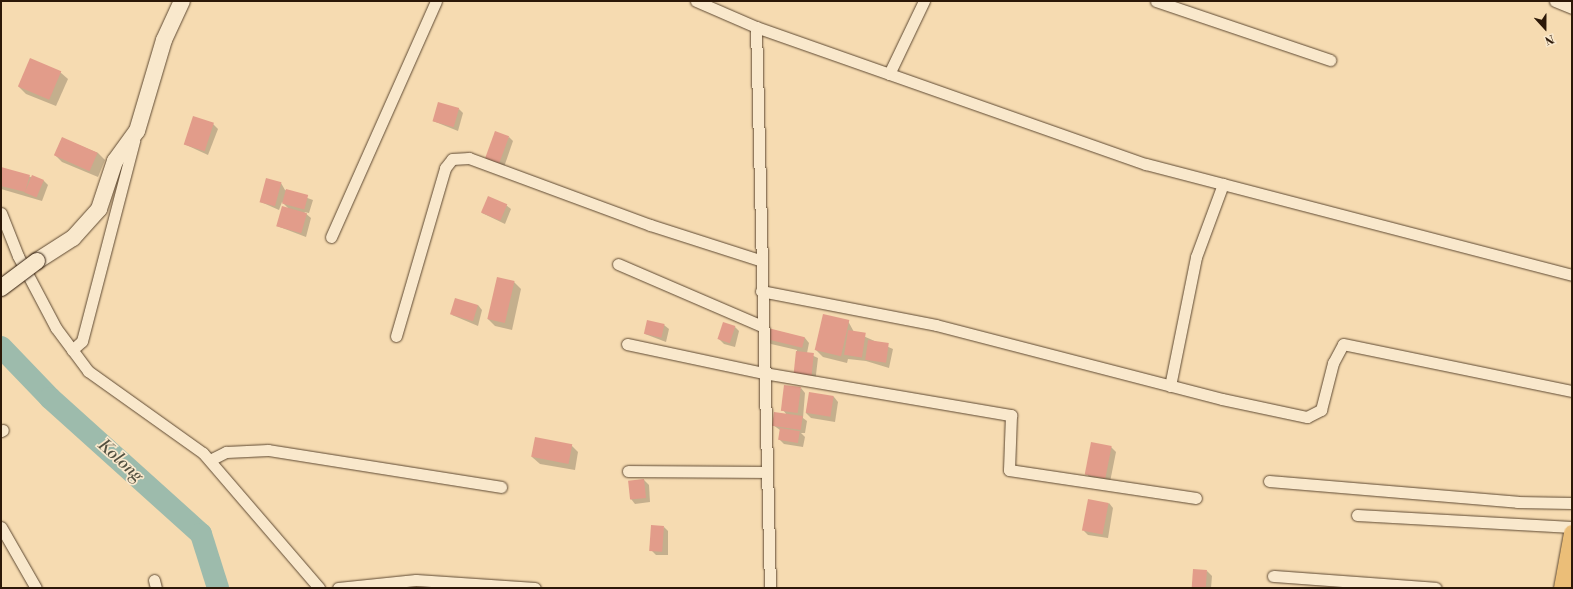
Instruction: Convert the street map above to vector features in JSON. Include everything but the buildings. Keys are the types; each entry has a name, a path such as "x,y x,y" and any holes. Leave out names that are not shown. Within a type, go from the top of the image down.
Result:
{"main road":[{"path":"1562,588 1572,533"}],"street":[{"path":"72,350 82,341 137,131 164,40 182,1"},
{"path":"331,237 436,1"},
{"path":"696,1 756,27 1146,164 1572,275"},
{"path":"890,74 924,1"},
{"path":"1156,1 1330,60"},
{"path":"1555,1 1572,8"},
{"path":"756,27 760,260 770,588"},
{"path":"1,288 37,261 73,238 99,209 115,161 137,131"},
{"path":"396,336 445,168 452,159 469,158 650,225 760,260"},
{"path":"1170,386 1196,258 1223,184"},
{"path":"1,213 42,302 72,350 88,371 210,460 319,588"},
{"path":"618,264 762,326"},
{"path":"761,291 936,325 1170,386 1307,417 1321,410 1333,363 1343,344 1572,391"},
{"path":"628,344 764,373 1010,415 1009,470 1196,498"},
{"path":"210,460 226,452 268,450 501,487"},
{"path":"628,470 767,472"},
{"path":"1269,482 1517,502 1572,503"},
{"path":"1357,515 1572,527"},
{"path":"1,527 36,588"},
{"path":"1273,576 1436,588"},
{"path":"338,588 416,580 535,588"}],"waterway":[{"name":"Kolong","path":"1,347 50,398 201,534 218,588"}]}
